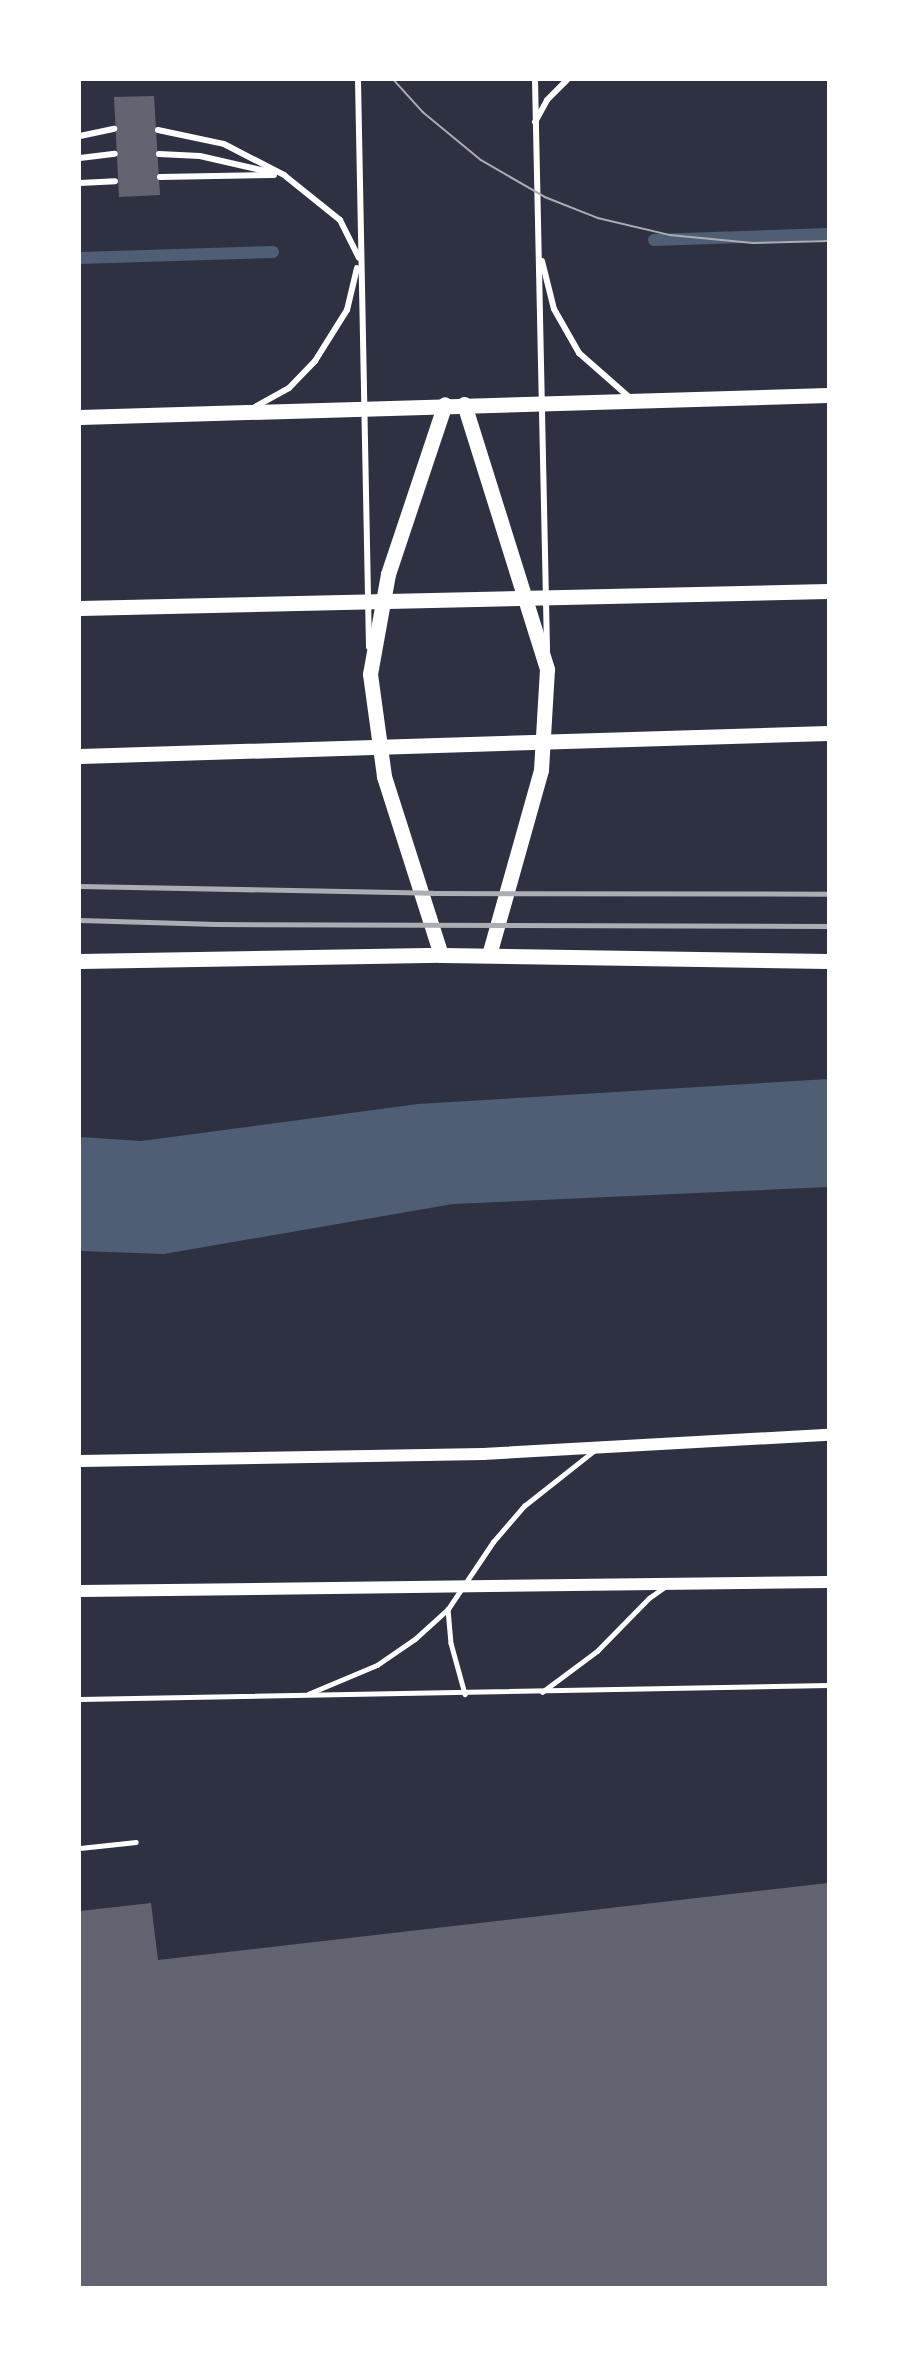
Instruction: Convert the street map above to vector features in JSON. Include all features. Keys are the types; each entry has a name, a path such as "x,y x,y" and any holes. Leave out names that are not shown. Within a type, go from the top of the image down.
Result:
{"main road":[{"path":"80,417 445,404 828,395"},
{"path":"441,955 384,776 370,674 388,574 445,404"},
{"path":"464,404 547,669 541,770 489,955"},
{"path":"80,608 828,591"},
{"path":"80,756 828,733"},
{"path":"80,961 489,955 828,961"},
{"path":"80,1461 459,1455 828,1435"},
{"path":"80,1591 828,1582"}],"street":[{"path":"358,80 362,407 370,674"},
{"path":"535,80 547,669"},
{"path":"535,122 547,100 567,80"},
{"path":"80,136 114,129"},
{"path":"158,130 224,144 284,175 340,220 360,260 347,310 315,361 289,388 250,410"},
{"path":"159,153 200,156 284,175"},
{"path":"80,158 115,154"},
{"path":"160,177 284,175"},
{"path":"80,183 116,181"},
{"path":"539,249 554,309 579,353 632,400"}],"lane":[{"path":"305,1695 377,1665 448,1609 493,1542 524,1506 599,1447"},
{"path":"542,1692 597,1652 649,1598 670,1584"},
{"path":"448,1609 451,1643 465,1694"},
{"path":"80,1699 465,1694 828,1685"},
{"path":"80,1848 136,1842"}],"water":[{"path":"828,1079 828,1187 453,1204 164,1254 80,1251 80,1137 141,1141 418,1104"}],"building":[{"path":"154,96 160,195 119,197 114,97"},
{"path":"828,1883 828,2288 80,2288 80,1911 151,1903 158,1960"}],"waterway":[{"path":"654,240 828,234"},
{"path":"80,258 273,252"}],"tram line":[{"path":"394,80 423,112 481,160 545,197 598,218 670,235 753,243 828,241"}],"railway":[{"path":"80,886 432,893 828,894"},
{"path":"80,920 216,924 828,926"}]}
